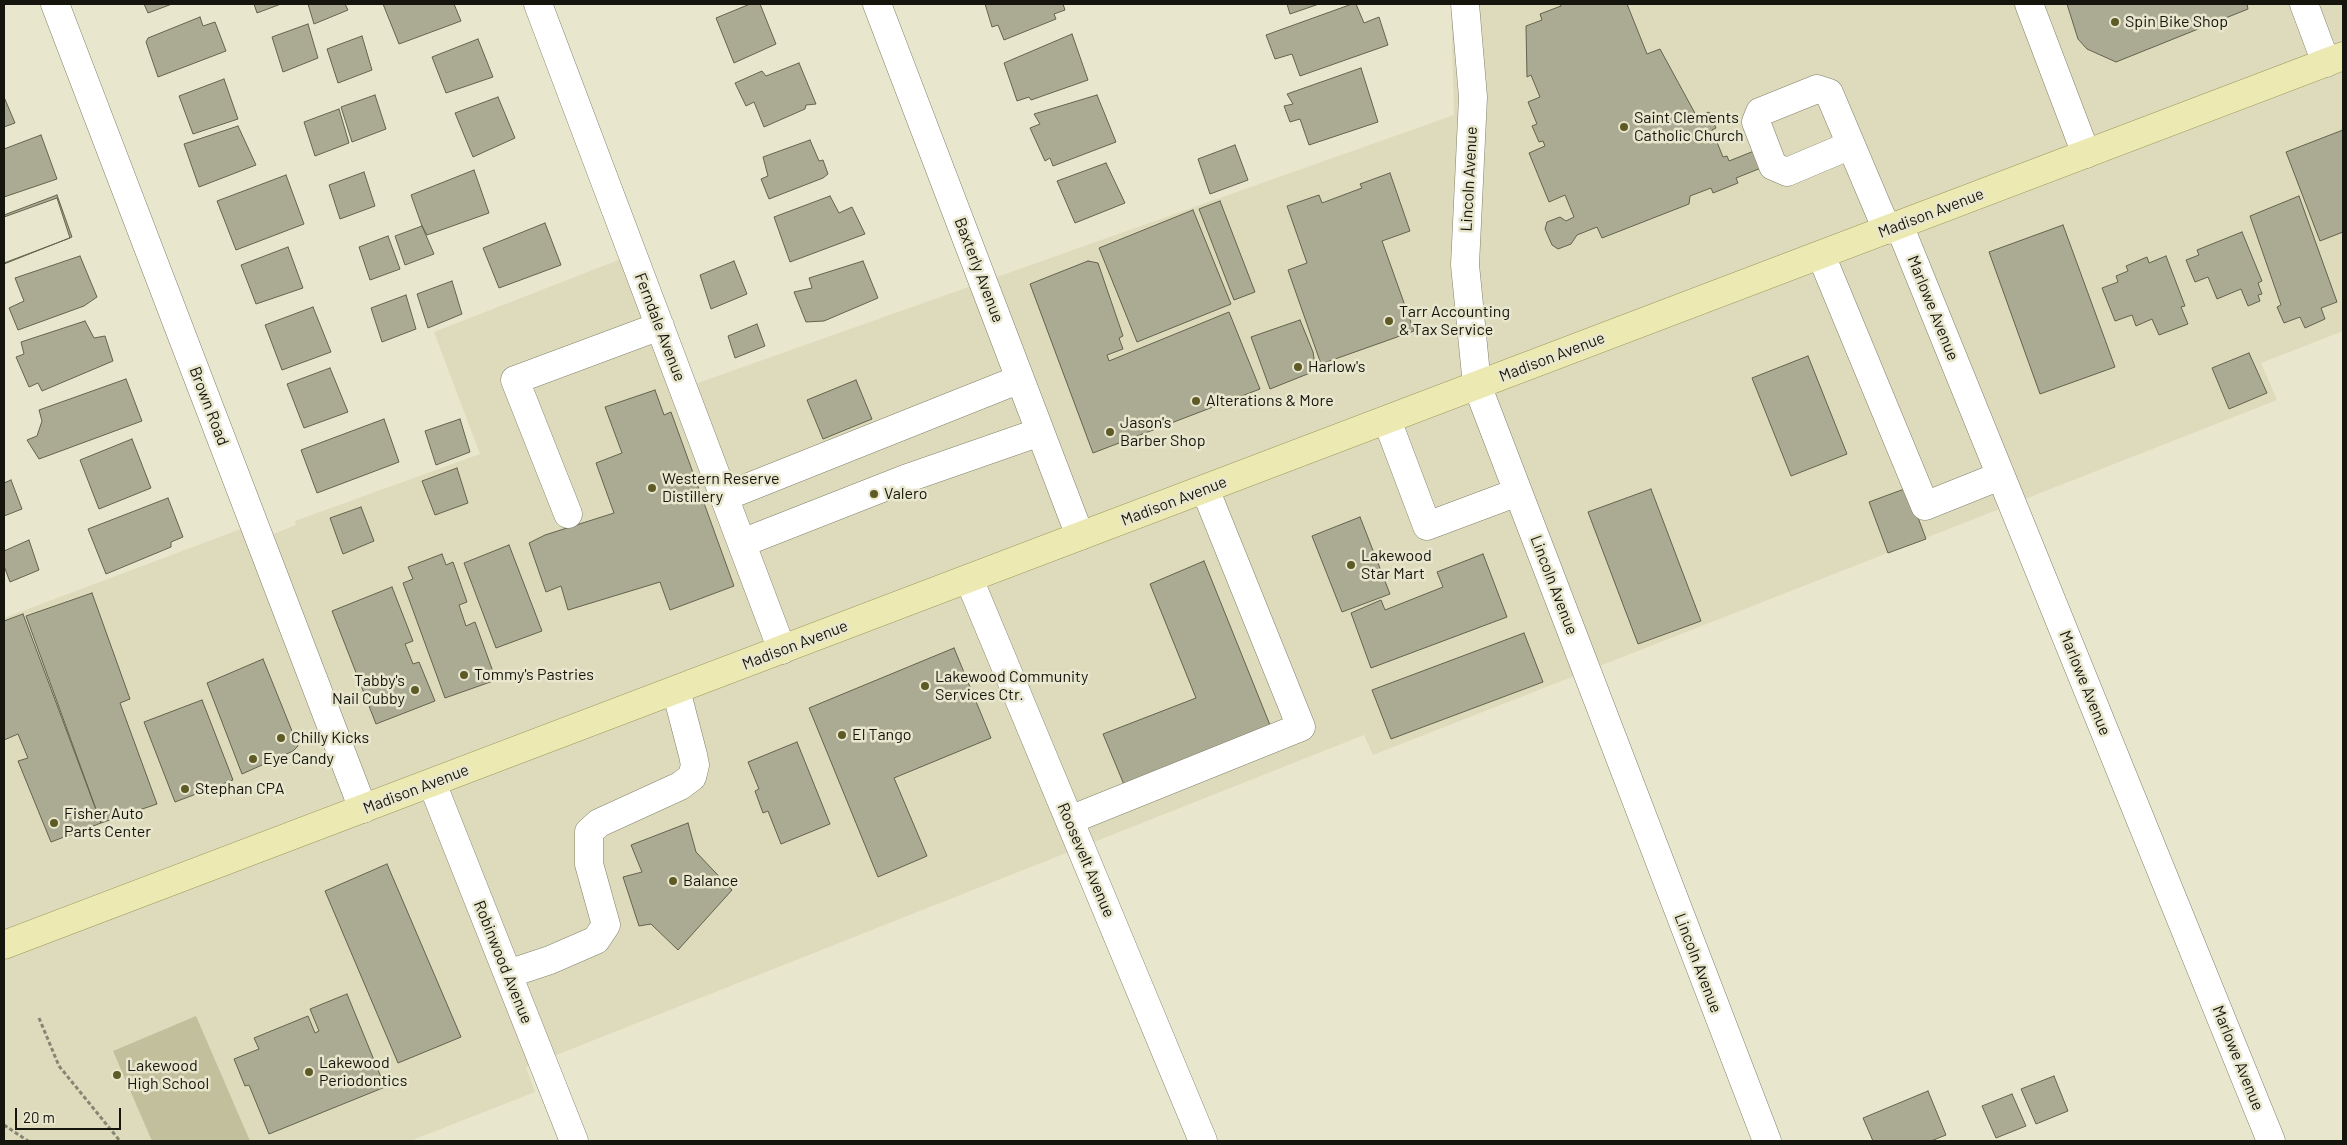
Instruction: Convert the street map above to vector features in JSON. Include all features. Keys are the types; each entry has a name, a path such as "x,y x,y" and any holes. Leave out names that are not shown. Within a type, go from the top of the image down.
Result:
{"main road":[{"name":"Madison Avenue","path":"4,945 2335,60"}],"street":[{"name":"Brown Road","path":"55,4 363,809"},
{"name":"Ferndale Avenue","path":"538,4 782,650"},
{"name":"Baxterly Avenue","path":"877,4 1080,536"},
{"path":"2029,4 2086,154"},
{"path":"2304,4 2335,60"},
{"name":"Lincoln Avenue","path":"1472,6 1473,97 1464,266 1477,385 1768,1141"},
{"name":"Marlowe Avenue","path":"1851,145 1893,228 2000,476 2271,1141"},
{"path":"1821,255 1926,506 2000,476"},
{"path":"568,514 515,380 660,326"},
{"path":"724,497 1020,379"},
{"path":"1387,420 1427,526 1518,492"},
{"path":"742,543 905,479 1040,432"},
{"path":"1070,820 1301,728 1205,489"},
{"name":"Roosevelt Avenue","path":"969,579 1203,1141"},
{"path":"508,974 554,959 596,940 606,924 589,864 590,832 599,823 680,786 692,777 694,760 676,690"},
{"name":"Robinwood Avenue","path":"432,783 574,1141"}],"path":[{"path":"39,1018 59,1066 120,1141"},
{"path":"4,1125 28,1141"}],"shaded area":[{"path":"1451,4 2343,4 2343,331 2261,363 2277,400 1373,755 1364,735 526,1067 535,1092 410,1141 4,1141 4,618 246,527 253,542 296,525 295,521 480,454 434,332 644,250 695,384 1454,115"},
{"path":"196,1016 250,1141 152,1141 113,1051"}],"building":[{"path":"144,4 172,4 148,13"},
{"path":"254,4 281,4 257,13"},
{"path":"308,4 345,4 348,10 314,24"},
{"path":"383,4 454,4 461,21 399,44"},
{"path":"750,4 760,4 776,44 734,63 716,18"},
{"path":"985,4 1063,4 1065,10 1054,14 1056,19 1004,40 998,25 992,27"},
{"path":"1287,4 1319,4 1290,14"},
{"path":"1356,4 1364,23 1379,17 1388,45 1300,76 1292,54 1275,59 1266,35"},
{"name":"Saint Clements Catholic Church","path":"1560,4 1627,4 1647,54 1660,49 1697,117 1709,112 1716,128 1712,130 1723,157 1727,156 1729,161 1754,151 1761,168 1736,178 1738,183 1713,193 1711,188 1690,196 1689,204 1602,238 1597,227 1577,235 1571,244 1558,249 1552,245 1545,229 1547,222 1560,217 1566,221 1574,217 1565,195 1549,202 1529,153 1545,146 1543,141 1539,142 1532,126 1537,124 1528,102 1540,97 1531,75 1527,77 1526,26 1542,20 1540,14 1561,6"},
{"path":"2067,4 2247,4 2248,9 2116,62 2087,49 2078,39"},
{"path":"200,17 203,26 215,22 226,51 158,77 146,42 148,38"},
{"path":"308,24 318,58 283,72 272,37"},
{"path":"1072,34 1088,80 1031,100 1029,97 1017,101 1004,63"},
{"path":"362,36 372,70 338,83 327,49"},
{"path":"478,39 493,77 446,93 432,57"},
{"path":"799,63 816,104 806,105 805,109 764,127 754,102 746,106 735,83 762,71 766,76"},
{"path":"1361,68 1378,122 1309,145 1300,119 1290,122 1284,106 1293,104 1287,94"},
{"path":"224,79 238,119 193,134 179,96"},
{"path":"375,95 386,129 352,142 341,107"},
{"path":"1097,95 1116,142 1053,166 1050,158 1045,161 1030,128 1040,124 1034,114"},
{"path":"4,97 15,123 4,127"},
{"path":"498,97 515,138 473,157 455,113"},
{"path":"339,109 349,143 315,156 304,122"},
{"path":"238,126 256,165 199,187 184,144"},
{"path":"2343,130 2343,232 2320,241 2286,152"},
{"path":"41,135 57,179 4,197 4,149"},
{"path":"810,140 819,161 823,160 828,174 823,178 769,199 761,179 768,176 763,157"},
{"path":"1235,145 1248,180 1210,194 1198,159"},
{"path":"1106,163 1125,203 1075,223 1057,181"},
{"path":"474,170 489,213 427,235 411,195"},
{"path":"364,172 375,206 340,219 329,185"},
{"path":"1390,173 1410,231 1382,241 1414,331 1321,364 1288,270 1307,263 1287,206 1319,195 1322,203 1362,188 1360,184"},
{"path":"286,175 304,224 236,250 217,201"},
{"path":"57,195 72,237 4,264 4,215"},
{"path":"830,196 839,213 852,207 865,234 790,262 774,217"},
{"path":"2299,196 2337,302 2321,308 2325,319 2305,328 2300,317 2284,323 2277,307 2281,305 2250,216"},
{"path":"57,198 70,238 4,263 4,217"},
{"path":"1220,201 1255,292 1234,300 1199,209"},
{"path":"1193,210 1231,304 1137,342 1099,248"},
{"path":"545,223 561,265 499,288 483,248"},
{"path":"2063,225 2115,367 2040,394 1989,252"},
{"path":"422,226 434,254 405,265 395,236"},
{"path":"2242,232 2262,281 2258,283 2262,294 2258,295 2260,301 2248,306 2241,289 2217,299 2208,277 2195,282 2186,260 2199,255 2197,250"},
{"path":"388,236 400,269 370,280 359,247"},
{"path":"288,247 303,288 256,304 241,265"},
{"path":"80,256 97,297 84,306 18,330 9,308 24,301 15,278"},
{"path":"2166,256 2185,306 2181,307 2188,324 2159,335 2152,319 2136,326 2132,315 2115,321 2102,288 2118,282 2116,276 2128,271 2126,266 2147,257 2149,263"},
{"path":"734,261 747,294 711,309 700,275"},
{"path":"863,261 878,298 824,321 806,322 794,292 812,288 809,278"},
{"path":"1088,261 1098,263 1123,336 1119,338 1123,349 1107,355 1109,361 1229,312 1260,389 1093,453 1030,284"},
{"path":"452,281 462,314 428,328 417,294"},
{"path":"406,295 416,329 382,342 371,308"},
{"path":"313,307 331,352 282,370 265,325"},
{"path":"1300,320 1313,352 1315,364 1310,373 1270,389 1251,337"},
{"path":"85,321 94,338 105,336 113,361 42,391 38,383 29,387 16,357 24,354 21,342"},
{"path":"757,324 765,346 735,358 728,336"},
{"path":"2249,353 2267,393 2229,409 2212,368"},
{"path":"1808,356 1847,454 1791,476 1752,378"},
{"path":"330,368 348,412 304,428 287,384"},
{"path":"126,379 142,421 39,459 27,440 37,436 42,421 39,410"},
{"path":"856,380 872,419 823,439 807,400"},
{"name":"Western Reserve Distillery","path":"655,390 664,415 671,412 734,586 670,610 660,582 568,610 561,586 546,592 529,543 545,535 614,513 596,463 622,453 605,407"},
{"path":"384,419 399,462 317,493 301,450"},
{"path":"460,419 470,452 436,465 425,431"},
{"path":"132,439 151,488 99,509 80,460"},
{"path":"457,468 468,503 435,515 422,481"},
{"path":"11,480 22,509 4,516 4,483"},
{"path":"1907,488 1926,539 1888,553 1869,502"},
{"path":"1651,489 1701,621 1638,644 1588,512"},
{"path":"168,498 183,537 171,542 171,547 106,574 88,529"},
{"path":"361,507 374,541 343,554 330,518"},
{"name":"Lakewood Star Mart","path":"1360,517 1390,594 1342,612 1312,536"},
{"path":"29,540 39,570 10,582 4,566 4,551"},
{"path":"509,545 542,631 496,648 464,563"},
{"path":"442,554 446,565 453,562 467,602 459,605 466,626 475,622 496,680 445,698 403,583 413,579 408,567"},
{"path":"1483,554 1507,617 1371,668 1351,613 1381,600 1385,610 1443,587 1437,572"},
{"path":"1204,561 1272,730 1125,787 1103,734 1196,698 1150,584"},
{"path":"392,587 413,641 405,644 413,664 419,662 435,701 376,724 332,611"},
{"path":"92,593 130,699 120,703 157,804 101,823 26,616"},
{"path":"23,614 101,823 51,842 18,761 28,758 18,734 4,740 4,621"},
{"path":"1524,633 1543,682 1391,739 1372,690"},
{"path":"954,648 991,738 894,778 927,856 878,877 809,708"},
{"path":"263,659 298,746 293,751 242,774 207,683"},
{"path":"202,700 233,780 175,802 144,722"},
{"path":"797,742 830,824 781,844 768,811 763,813 755,791 759,789 748,762"},
{"path":"688,823 696,852 732,890 678,950 651,924 639,926 623,877 642,872 631,845"},
{"path":"387,864 461,1037 398,1063 325,891"},
{"name":"Lakewood Periodontics","path":"347,994 385,1087 269,1134 249,1085 245,1086 234,1059 259,1049 254,1038 308,1016 315,1033 319,1031 310,1009"},
{"path":"2054,1076 2068,1111 2036,1124 2021,1089"},
{"path":"1928,1091 1946,1135 1931,1141 1873,1141 1863,1118"},
{"path":"2012,1094 2026,1126 1996,1138 1982,1106"}],"place":[{"name":"Spin Bike Shop","path":"2115,22"},
{"name":"Saint Clements Catholic Church","path":"1624,127"},
{"name":"Tarr Accounting & Tax Service","path":"1389,321"},
{"name":"Harlow's","path":"1298,367"},
{"name":"Alterations & More","path":"1196,401"},
{"name":"Jason's Barber Shop","path":"1110,432"},
{"name":"Western Reserve Distillery","path":"652,488"},
{"name":"Valero","path":"874,494"},
{"name":"Lakewood Star Mart","path":"1351,565"},
{"name":"Tommy's Pastries","path":"464,675"},
{"name":"Lakewood Community Services Ctr.","path":"925,686"},
{"name":"Tabby's Nail Cubby","path":"415,690"},
{"name":"El Tango","path":"842,735"},
{"name":"Chilly Kicks","path":"281,738"},
{"name":"Eye Candy","path":"253,759"},
{"name":"Stephan CPA","path":"185,789"},
{"name":"Fisher Auto Parts Center","path":"54,823"},
{"name":"Balance","path":"673,881"},
{"name":"Lakewood Periodontics","path":"309,1072"},
{"name":"Lakewood High School","path":"117,1075"}]}
